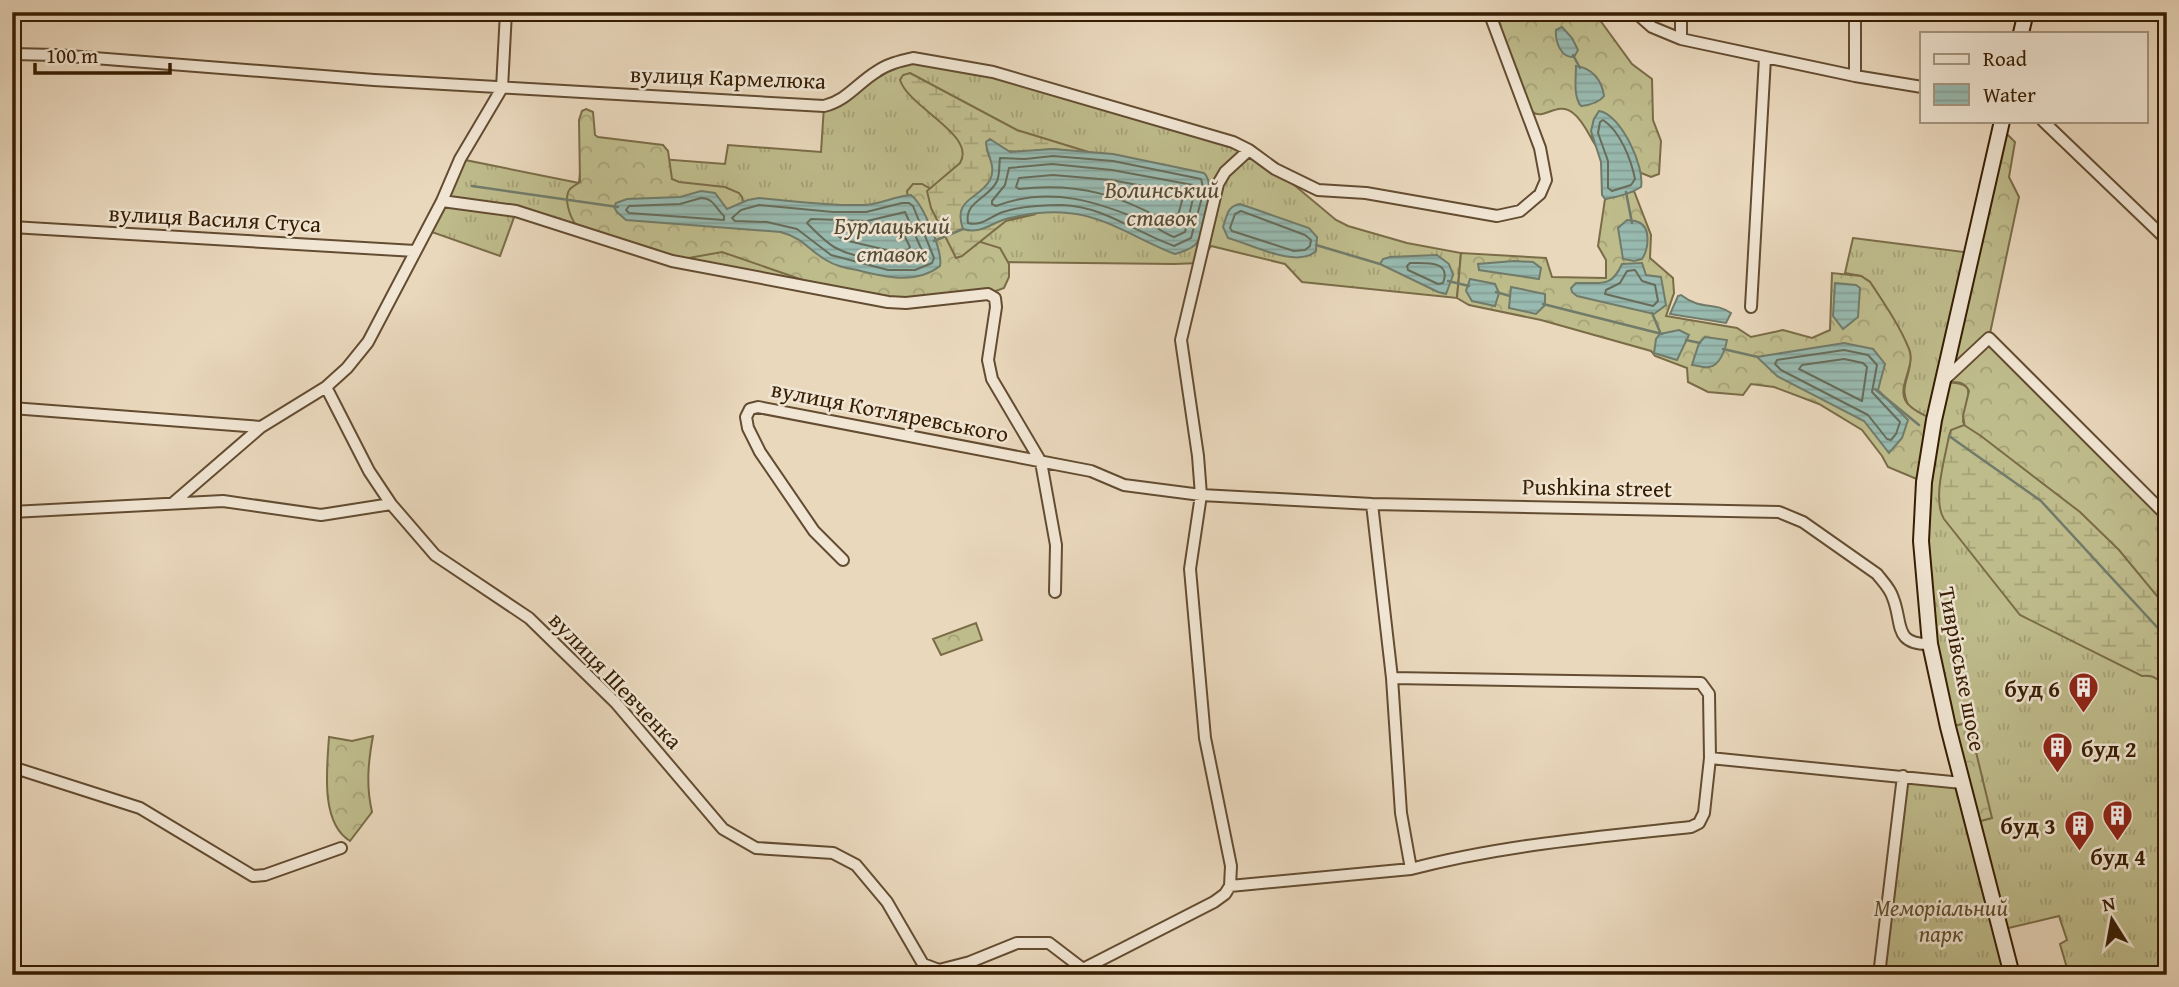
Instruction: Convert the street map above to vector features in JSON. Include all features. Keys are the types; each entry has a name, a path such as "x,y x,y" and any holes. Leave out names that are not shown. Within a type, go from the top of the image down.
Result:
{"main road":[{"path":"2021,32 2025,12"},
{"name":"Тиврівське шосе","path":"2002,122 1928,449 1921,523 1921,558 1930,643 1962,783 2012,975"}],"street":[{"path":"173,503 261,427 326,387 347,368 368,342 442,201 460,159 502,88 506,12"},
{"name":"вулиця Кармелюка","path":"12,54 56,55 374,80 824,106 839,101 875,72 913,58 993,72 1233,142 1275,169 1318,190 1366,193 1497,216 1520,211 1541,194 1546,180 1540,148 1489,12"},
{"path":"1635,12 1652,27 1681,39 1855,76 1920,87"},
{"path":"1681,12 1681,39"},
{"path":"1854,12 1855,76"},
{"path":"1751,307 1765,58"},
{"path":"2044,122 2167,240"},
{"path":"923,964 939,970 970,962 1017,943 1049,943 1085,972 1214,902 1225,894 1230,886 1231,866 1205,738 1191,569 1201,495 1181,340 1219,184 1226,172 1249,150"},
{"path":"442,201 516,211 672,261 888,302 906,303 988,294 995,298 988,360 992,379 1041,462 1056,545 1055,592"},
{"name":"вулиця Василя Стуса","path":"12,227 415,251"},
{"path":"1942,382 1989,338 2167,516"},
{"name":"вулиця Шевченка","path":"326,387 369,471 391,504 435,555 529,618 616,703 723,829 756,848 833,853 856,865 887,902 929,975"},
{"name":"вулиця Котляревського","path":"843,559 814,531 760,452 748,428 746,417 750,409 758,407 1091,471 1124,485 1201,495"},
{"path":"12,408 261,427"},
{"name":"Pushkina street","path":"1201,495 1372,504 1788,514 1846,551 1877,575 1894,599 1905,638 1918,644 1930,643"},
{"path":"12,512 223,501 321,515 391,504"},
{"path":"1372,504 1392,678 1401,813 1411,869"},
{"path":"1230,886 1411,869 1555,842 1691,827 1699,823 1704,813 1710,758 1709,694 1701,683 1392,678"},
{"path":"1710,758 1962,783"},
{"path":"12,767 139,808 253,876 265,875 341,848"},
{"path":"1879,975 1903,776"}],"green space":[{"path":"1489,12 1594,12 1632,64 1652,79 1653,120 1661,141 1659,174 1651,177 1641,173 1610,121 1594,119 1592,135 1598,149 1573,113 1562,109 1541,114 1533,112 1513,80"},
{"path":"928,60 1233,142 1275,169 1336,220 1348,226 1407,243 1461,253 1457,298 1302,282 1285,264 1211,246 1200,263 997,262 906,303 672,261 516,212 500,256 426,230 460,159 579,183 582,153 725,164 728,145 821,152 824,106 888,65"},
{"path":"910,73 1017,130 1095,154 1053,149 1025,152 987,150 995,171 989,221 1036,214 1006,221 956,258 931,208 927,191 960,163 963,153 951,132 906,90 900,80 903,75"},
{"path":"586,109 593,112 595,135 598,137 663,145 668,151 672,179 725,187 739,193 743,203 781,232 824,251 908,199 907,191 913,184 922,184 929,188 943,216 961,236 1000,248 1009,264 1009,277 1004,288 988,294 906,303 823,287 722,252 672,261 576,225 567,197 570,189 580,182 579,120 582,111"},
{"path":"2000,127 2015,142 2009,177 2019,197 1989,338 2167,518 2167,670 1965,428 1963,416 1969,391 1967,387 1958,382 1942,382"},
{"path":"1634,191 1651,235 1650,258 1673,278 1674,293 1666,316 1737,328 1751,337 1783,330 1812,338 1830,330 1832,273 1861,276 1870,282 1909,349 1910,364 1903,393 1905,400 1915,410 1934,420 1924,482 1888,467 1862,430 1819,404 1774,387 1751,384 1743,395 1708,392 1688,382 1687,368 1655,356 1651,351 1541,320 1469,305 1457,298 1461,253 1546,258 1552,277 1606,278 1606,260 1598,246 1605,199"},
{"name":"Меморіальний парк","path":"1853,238 1972,253 1943,382 1967,388 1963,422 2167,670 2167,975 2106,975 2103,969 2089,975 2069,975 2060,944 2067,940 2059,916 2000,930 2012,975 1879,975 1903,776 1962,783 1973,823 1991,818 1968,723 1948,727 1930,644 1924,482 1905,392 1910,354 1899,329 1870,282 1861,276 1845,273"},
{"path":"1964,425 2080,512 2119,550 2167,608 2167,692 2154,677 2142,676 2020,615 1944,519 1939,501 1942,467 1951,430"},
{"path":"976,623 982,640 941,655 933,639"},
{"path":"1969,723 1992,818 1973,823 1948,727"},
{"path":"373,736 368,774 372,812 350,841 340,833 330,808 327,779 329,737 352,741"}],"water":[{"path":"1562,27 1578,50 1574,57 1562,52 1558,44 1556,30"},
{"path":"1576,66 1587,69 1598,80 1604,96 1600,100 1581,106 1578,102"},
{"path":"1599,111 1607,114 1623,131 1635,155 1641,178 1641,187 1624,195 1605,199 1602,195 1601,162 1591,131"},
{"name":"Волинський ставок","path":"990,139 1010,152 1053,149 1113,154 1204,173 1208,179 1209,197 1203,231 1195,245 1175,254 1096,219 1061,212 1023,215 981,229 963,229 961,211 964,205 985,187 992,175 986,147 986,142"},
{"name":"Бурлацький ставок","path":"701,191 715,193 727,209 759,198 863,205 911,195 931,228 940,266 921,276 900,278 878,275 833,264 801,241 781,232 626,220 614,207 616,203 627,199 680,197"},
{"path":"1240,204 1309,228 1317,237 1316,251 1308,256 1286,256 1228,238 1223,227 1227,215 1232,207"},
{"path":"1627,220 1637,221 1647,234 1646,250 1642,259 1623,259 1618,228"},
{"path":"1437,255 1449,264 1453,275 1446,294 1380,264 1383,259 1390,257"},
{"path":"1533,262 1541,268 1539,279 1479,270 1478,264"},
{"path":"1642,263 1646,275 1661,277 1666,305 1654,314 1577,296 1572,292 1571,288 1576,283 1609,281 1622,264"},
{"path":"1470,279 1495,284 1499,293 1495,306 1472,301 1466,291"},
{"path":"1835,283 1856,285 1860,288 1858,317 1843,329 1833,316"},
{"path":"1511,287 1545,294 1545,305 1536,314 1509,308"},
{"path":"1681,295 1695,303 1719,307 1731,313 1726,323 1670,314"},
{"path":"1679,330 1689,335 1677,360 1654,353 1656,339 1660,334"},
{"path":"1705,337 1727,340 1724,352 1713,366 1692,365 1699,343"},
{"path":"1844,343 1873,349 1885,364 1878,390 1908,420 1902,438 1889,453 1864,421 1777,376 1757,357"}],"waterway":[{"path":"1573,55 1580,68"},
{"path":"472,186 618,207"},
{"path":"1626,192 1632,223"},
{"path":"934,241 963,229"},
{"path":"1316,245 1380,264"},
{"path":"1448,281 1469,286"},
{"path":"1496,292 1510,296"},
{"path":"1543,304 1662,334"},
{"path":"1652,313 1660,332"},
{"path":"1686,340 1700,343"},
{"path":"1723,349 1758,357"},
{"path":"1875,389 1919,425"},
{"path":"1949,436 2041,501 2167,638"}],"place":[{"name":"буд 6","path":"2083,715"},
{"name":"буд 2","path":"2058,775"},
{"name":"буд 4","path":"2118,842"},
{"name":"буд 3","path":"2079,852"}]}
